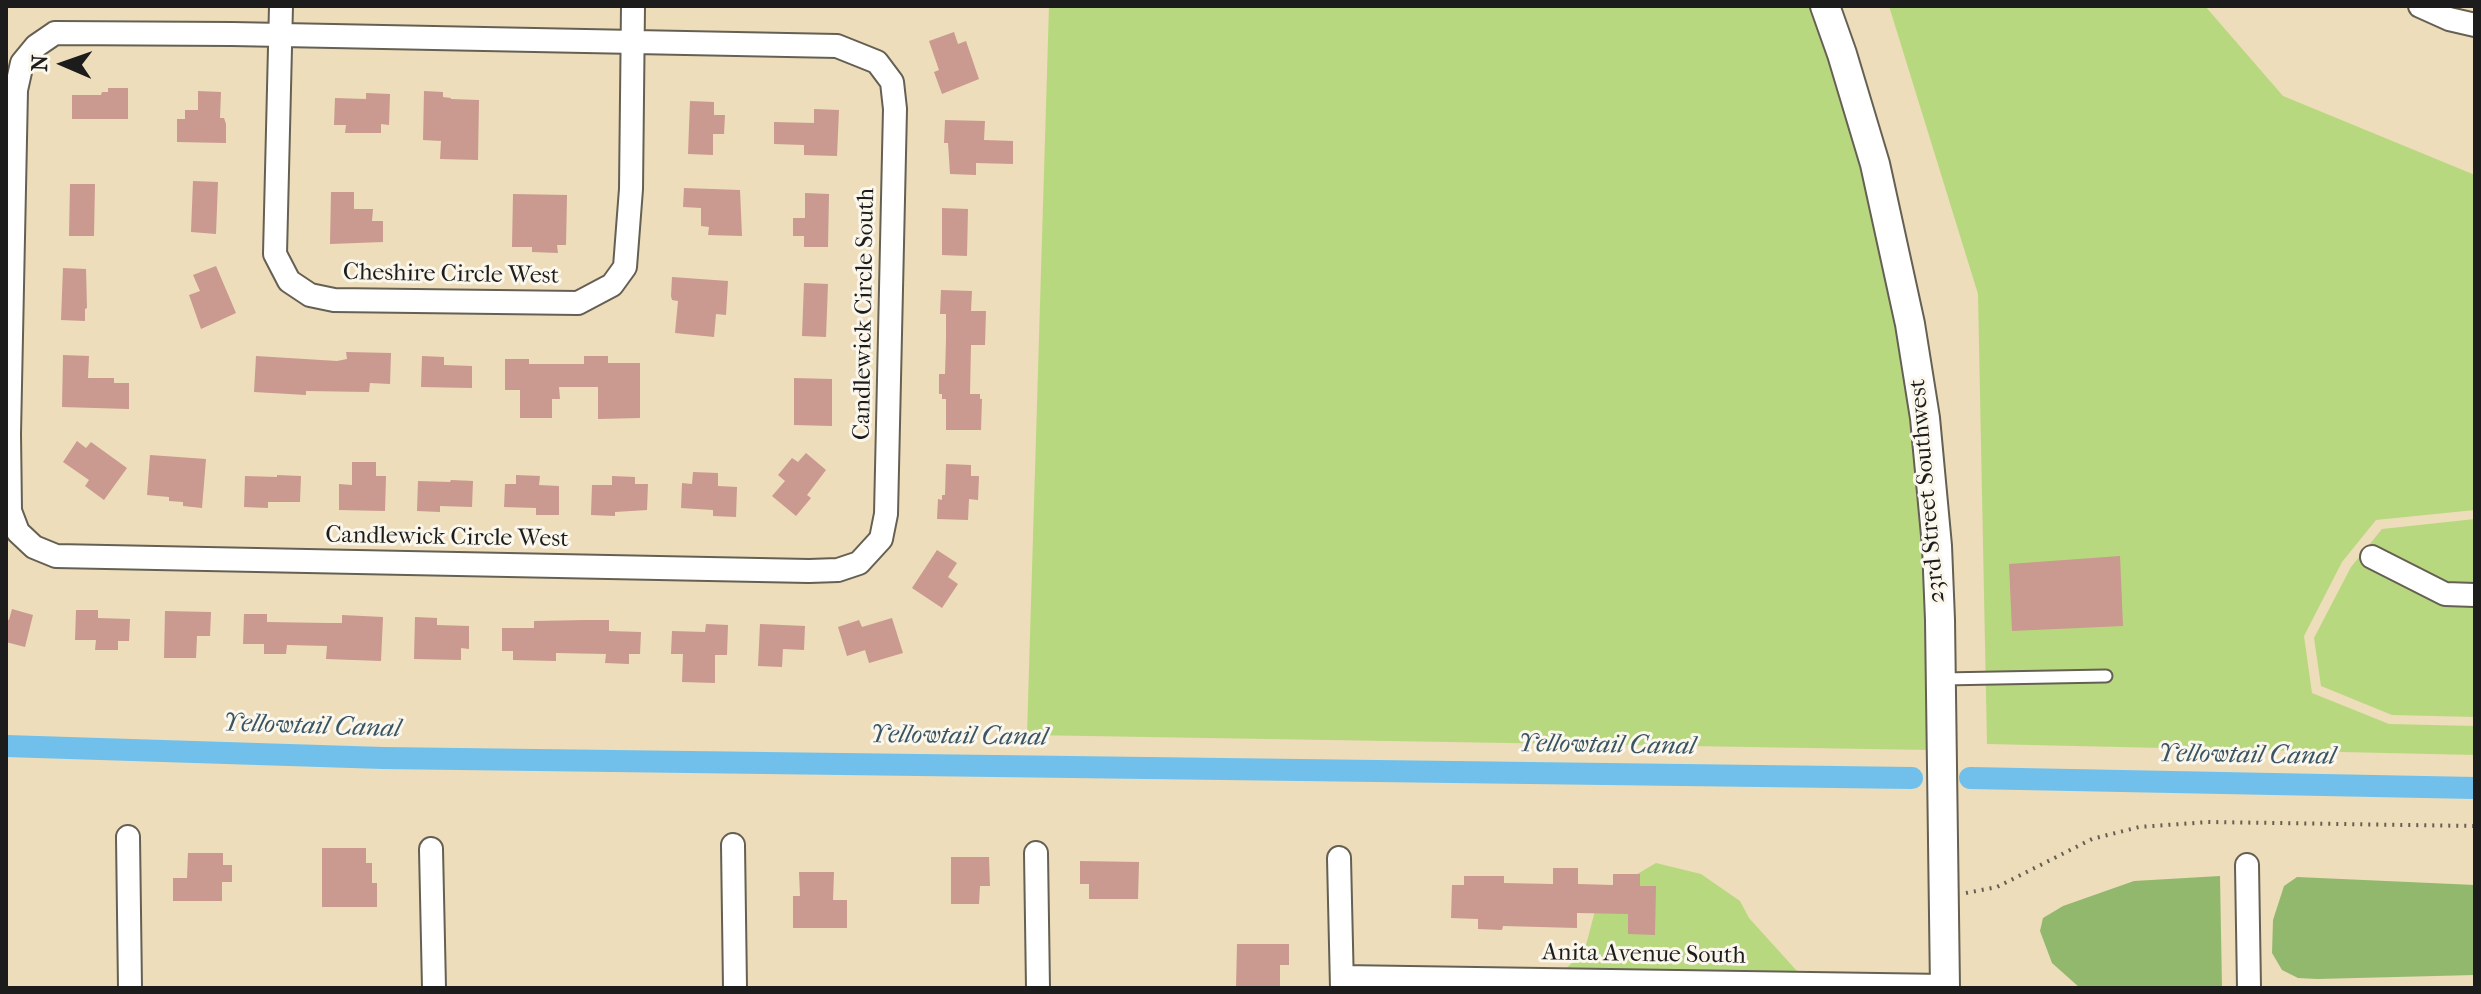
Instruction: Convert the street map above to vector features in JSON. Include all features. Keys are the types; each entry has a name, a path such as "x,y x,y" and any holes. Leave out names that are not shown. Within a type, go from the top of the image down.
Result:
{"street":[{"path":"281,6 280,36 632,42 633,6"},
{"name":"23rd Street Southwest","path":"1825,6 1875,164 1910,324 1930,466 1937,546 1941,679 1945,987"},
{"path":"2420,6 2449,19 2475,25"},
{"name":"Candlewick Circle West","path":"280,36 55,33 36,46 22,63 16,90 10,511 18,532 34,547 56,556 778,571 838,570 859,563"},
{"name":"Cheshire Circle West","path":"280,36 275,254 289,281 310,295 334,300 476,303 578,303 612,285 625,267 631,189 632,42"},
{"name":"Candlewick Circle South","path":"632,42 837,46 877,62 892,82 895,109 886,514 881,539 859,563"},
{"path":"2372,557 2445,594 2475,595"},
{"path":"128,837 130,988"},
{"path":"733,845 735,988"},
{"path":"431,849 434,988"},
{"path":"1036,853 1038,988"},
{"path":"1339,858 1342,982"},
{"path":"2247,865 2249,988"},
{"name":"Anita Avenue South","path":"1342,982 1945,987"}],"lane":[{"path":"1941,679 2106,676"}],"path":[{"path":"1944,898 1997,887 2092,839 2139,827 2208,822 2475,826"}],"green space":[{"path":"1049,6 1812,6 1852,128 1881,242 1913,419 1925,546 1930,750 1027,735"},
{"path":"1889,6 2205,6 2283,96 2475,175 2475,510 2376,520 2342,562 2304,636 2312,693 2389,724 2475,726 2475,755 1987,744 1978,294"},
{"path":"2475,519 2475,717 2392,715 2321,686 2314,638 2351,567 2382,529"},
{"path":"1656,863 1701,874 1740,901 1749,918 1797,971 1852,980 1561,974 1585,949 1596,907 1603,894"},
{"path":"2220,876 2222,988 2080,988 2052,963 2040,931 2043,918 2063,906 2134,881"},
{"path":"2297,877 2475,885 2475,975 2317,979 2298,978 2282,970 2272,953 2273,920 2284,886"}],"building":[{"path":"954,32 958,44 966,41 979,79 942,94 934,72 939,70 929,41"},
{"path":"108,88 128,88 128,119 72,119 72,95 101,95 108,92"},
{"path":"198,91 221,92 220,118 224,118 226,124 226,143 177,142 177,119 185,119 185,110 198,110"},
{"path":"424,91 443,92 443,97 451,99 479,100 478,160 440,159 441,141 423,140"},
{"path":"366,93 390,94 389,125 381,124 381,133 345,133 346,125 334,125 335,98 366,99"},
{"path":"690,101 714,102 714,115 725,115 724,134 713,134 713,155 688,154"},
{"path":"814,109 839,110 837,156 804,155 804,145 774,144 774,122 814,123"},
{"path":"945,120 985,121 984,140 1013,141 1013,164 976,163 976,175 950,174 948,143 944,143"},
{"path":"193,181 218,182 216,234 191,232"},
{"path":"70,184 95,184 94,236 69,236"},
{"path":"684,188 740,190 742,236 708,235 709,227 701,226 701,208 683,207"},
{"path":"331,192 354,192 354,209 373,209 372,221 383,221 383,242 330,244"},
{"path":"805,193 829,194 828,247 804,247 804,236 793,236 793,218 805,218"},
{"path":"513,194 567,195 566,245 557,245 558,253 532,252 532,247 512,247"},
{"path":"942,208 968,209 967,256 942,255"},
{"path":"216,266 236,313 201,329 189,295 200,291 193,275"},
{"path":"63,268 86,269 85,321 61,320"},
{"path":"672,277 728,281 726,315 716,314 714,337 675,333 678,301 672,300 671,296"},
{"path":"804,283 828,284 826,337 802,336"},
{"path":"941,290 972,291 971,311 986,311 985,345 971,345 970,394 980,394 982,399 981,430 946,430 946,399 939,394 939,374 945,374 946,340 946,314 940,314"},
{"path":"346,352 391,353 390,384 370,383 369,392 306,391 306,395 254,392 256,356 337,361 347,359"},
{"path":"63,355 89,356 88,378 114,378 114,383 129,383 129,409 62,407"},
{"path":"422,356 444,357 444,365 472,366 472,388 421,387"},
{"path":"584,356 608,356 608,363 640,363 640,418 598,419 598,387 559,387 560,399 552,399 552,418 520,418 520,390 505,390 505,359 529,359 529,364 584,364"},
{"path":"794,378 832,379 832,426 794,425"},
{"path":"77,441 86,448 91,442 127,468 104,500 85,486 89,480 63,462"},
{"path":"806,453 826,470 807,495 811,498 796,516 772,496 785,481 778,475 792,458 798,462"},
{"path":"150,455 206,459 202,508 183,506 183,502 169,501 169,497 147,495"},
{"path":"352,462 376,462 376,476 386,476 385,511 339,510 339,484 352,485"},
{"path":"946,464 971,465 971,476 979,476 978,500 969,499 968,520 937,519 938,499 942,500 942,495 945,495"},
{"path":"693,472 718,473 718,486 737,487 736,517 713,516 713,510 681,508 682,483 692,484"},
{"path":"516,475 540,476 539,485 559,486 559,515 536,515 536,508 504,507 505,484 516,484"},
{"path":"245,476 301,476 300,502 268,502 268,508 244,507"},
{"path":"612,476 635,477 635,484 648,484 647,510 615,512 615,516 591,515 592,485 612,485"},
{"path":"418,481 473,481 472,507 440,506 440,512 417,511"},
{"path":"937,550 957,563 948,577 958,584 942,608 912,588"},
{"path":"2120,556 2123,626 2012,631 2009,564"},
{"path":"12,609 33,615 25,647 6,642 6,619 9,620"},
{"path":"76,610 98,610 98,618 130,619 129,641 118,641 118,650 95,650 96,640 75,640"},
{"path":"165,611 211,612 210,636 197,636 196,658 164,658"},
{"path":"244,614 267,614 267,622 342,623 342,615 383,617 381,661 326,659 327,646 287,645 286,654 264,654 264,644 243,644"},
{"path":"415,617 437,618 437,625 469,626 469,649 461,648 461,660 414,659"},
{"path":"892,618 903,653 869,663 865,650 847,656 838,627 859,620 862,627"},
{"path":"609,620 609,631 641,632 640,654 629,654 629,664 605,663 606,654 556,653 556,661 513,660 513,651 502,651 502,628 534,628 534,621"},
{"path":"706,624 728,625 727,655 715,655 715,683 682,682 683,654 671,654 672,631 705,632"},
{"path":"760,624 805,626 804,650 783,649 782,667 758,666"},
{"path":"322,848 366,848 366,863 372,863 372,883 377,883 377,907 322,907"},
{"path":"188,853 223,853 223,865 232,865 232,882 222,882 222,901 173,901 173,878 187,878"},
{"path":"951,857 989,857 990,886 980,886 979,904 951,904"},
{"path":"1080,861 1139,862 1138,899 1089,899 1089,884 1080,884"},
{"path":"1553,868 1578,868 1578,884 1613,885 1613,874 1640,874 1640,886 1656,886 1655,935 1628,934 1628,914 1577,913 1577,928 1503,926 1502,930 1478,929 1478,919 1451,918 1452,885 1464,885 1464,876 1504,876 1504,883 1553,884"},
{"path":"799,872 834,872 833,900 847,900 847,928 793,928 793,896 800,896"},
{"path":"1237,944 1289,944 1289,965 1280,965 1280,988 1236,988"}],"waterway":[{"name":"Yellowtail Canal","path":"6,746 383,758 1912,778"},
{"name":"Yellowtail Canal","path":"1970,778 2475,788"}]}
